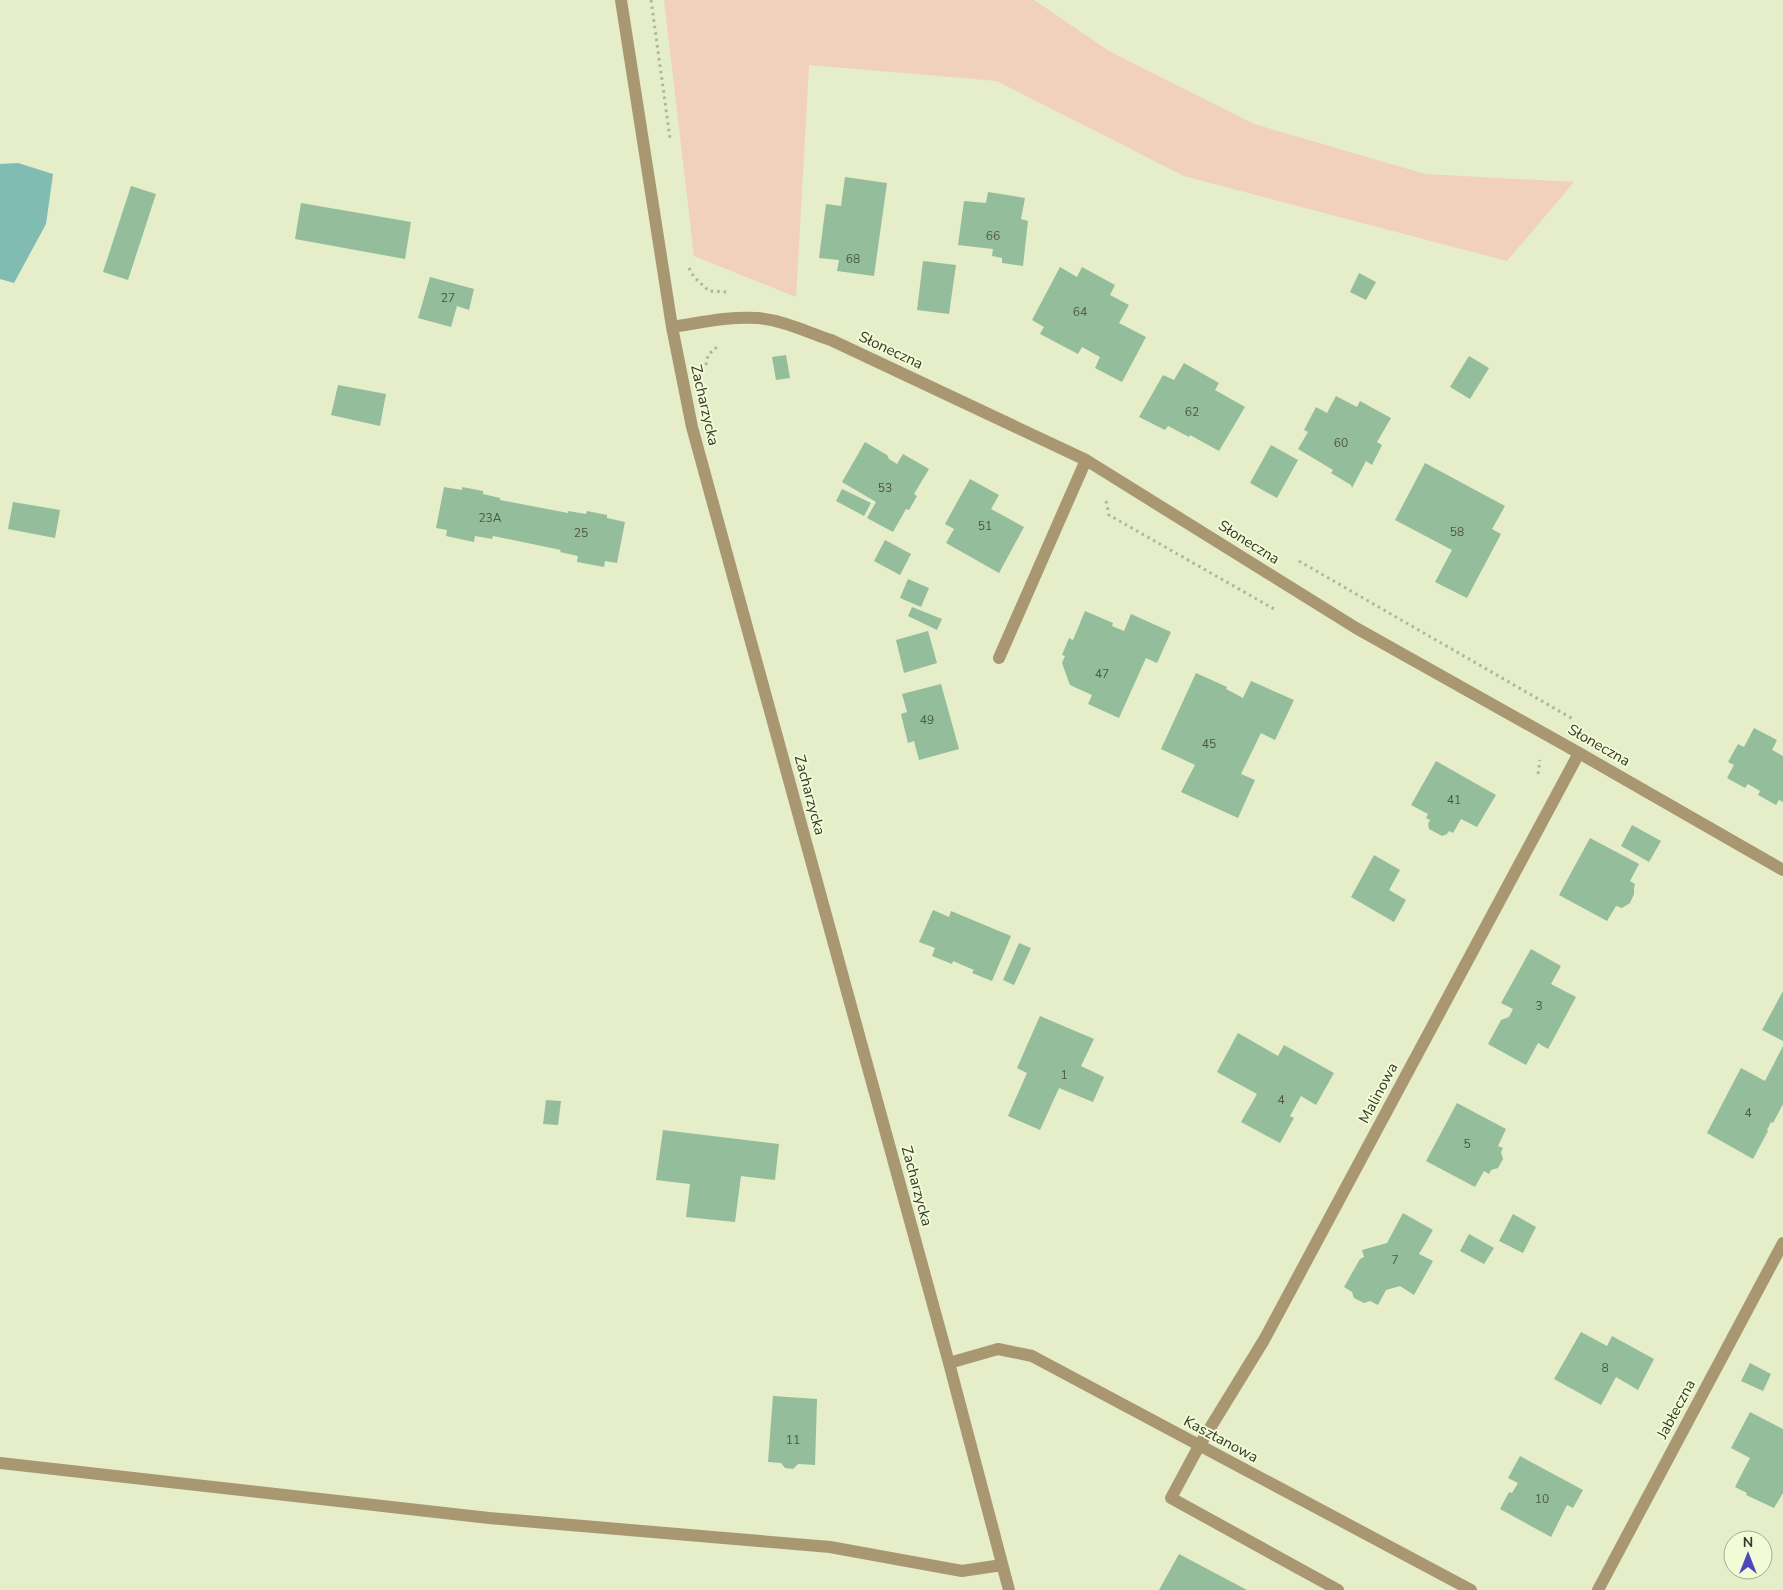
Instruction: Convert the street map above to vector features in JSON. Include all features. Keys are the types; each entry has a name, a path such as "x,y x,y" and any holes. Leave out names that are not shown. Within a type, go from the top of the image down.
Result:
{"street":[{"name":"Zacharzycka","path":"621,0 672,327 692,427 949,1363 1009,1590"},
{"name":"Słoneczna","path":"672,327 726,319 757,318 790,325 831,340 1086,460 1356,628 1580,752 1783,870"},
{"path":"999,658 1086,460"},
{"name":"Malinowa","path":"1338,1590 1171,1498 1199,1446 1264,1340 1580,752"},
{"name":"Jabłeczna","path":"1598,1590 1783,1243"},
{"name":"Kasztanowa","path":"949,1363 998,1349 1032,1356 1472,1590"},
{"path":"0,1462 489,1518 830,1547 962,1572 1002,1565"}],"path":[{"path":"650,0 671,145"},
{"path":"682,380 704,376 708,355 721,343"},
{"path":"1078,480 1104,494 1109,515 1276,610"},
{"path":"1538,777 1541,756"}],"shaded area":[{"path":"664,0 1034,0 1109,51 1254,124 1425,174 1574,182 1507,261 1184,176 997,81 809,65 796,297 694,256"}],"water":[{"path":"18,163 53,174 46,224 14,283 0,279 0,164"}],"building":[{"path":"845,177 887,183 874,276 837,271 839,260 819,258 826,204 841,206"},
{"path":"131,186 156,194 128,280 103,272"},
{"path":"988,192 1025,198 1021,219 1028,221 1023,266 1002,263 1002,258 992,256 993,249 958,245 964,201 986,203"},
{"path":"301,203 411,222 405,259 295,239"},
{"path":"923,261 956,265 949,314 917,310"},
{"path":"1060,267 1077,277 1082,267 1115,285 1110,295 1129,305 1119,323 1146,337 1122,382 1095,368 1100,357 1082,347 1078,354 1040,334 1044,327 1032,320"},
{"path":"1359,273 1376,282 1366,300 1350,292"},
{"path":"430,277 474,289 469,310 457,306 451,327 418,318"},
{"path":"786,355 790,378 776,380 772,357"},
{"path":"1469,356 1489,368 1470,399 1450,387"},
{"path":"1184,363 1219,383 1215,390 1245,407 1219,451 1190,435 1189,437 1168,426 1165,430 1139,417 1163,375 1174,380"},
{"path":"338,385 386,394 380,426 331,415"},
{"path":"1336,396 1357,407 1360,401 1391,418 1377,442 1382,445 1372,465 1366,461 1352,488 1351,485 1331,473 1333,470 1298,449 1308,432 1304,430 1316,407 1327,413"},
{"path":"865,442 887,455 889,459 897,464 903,454 929,469 914,494 917,496 909,510 906,509 893,532 867,518 876,502 842,482"},
{"path":"1271,445 1298,460 1277,498 1250,483"},
{"path":"1425,463 1505,506 1492,529 1501,534 1467,598 1435,582 1452,550 1395,520"},
{"path":"970,479 999,495 991,509 1024,527 999,573 946,543 954,529 945,524"},
{"path":"444,487 462,490 462,487 483,491 483,494 500,498 500,500 568,513 568,511 586,514 587,511 607,515 607,518 625,522 617,563 605,561 604,567 577,562 578,556 560,552 561,550 493,536 492,539 475,536 474,542 446,536 447,530 436,528"},
{"path":"842,489 871,503 864,516 836,501"},
{"path":"13,502 60,510 55,538 8,529"},
{"path":"885,540 911,554 900,575 874,561"},
{"path":"908,579 929,588 921,607 900,598"},
{"path":"912,607 942,619 937,630 908,616"},
{"path":"1085,611 1113,623 1112,626 1124,631 1131,614 1171,632 1157,663 1146,658 1119,718 1088,704 1092,695 1070,685 1062,663 1065,656 1062,655 1069,638 1073,640"},
{"path":"928,631 937,663 904,673 896,640"},
{"path":"1196,673 1227,687 1226,689 1243,698 1251,681 1294,700 1275,740 1261,733 1241,774 1255,780 1238,818 1181,792 1195,765 1161,749"},
{"path":"941,684 959,749 919,760 914,741 908,743 901,714 907,712 902,694"},
{"path":"1754,728 1777,740 1772,750 1783,756 1783,802 1779,800 1776,805 1758,795 1760,791 1748,784 1745,788 1727,778 1734,765 1728,762 1738,744 1744,747"},
{"path":"1436,761 1496,795 1477,827 1461,819 1453,833 1449,831 1442,836 1429,829 1428,824 1430,820 1426,818 1428,814 1411,805"},
{"path":"1632,825 1661,841 1649,862 1621,846"},
{"path":"1590,838 1639,864 1630,881 1635,884 1634,894 1630,903 1622,908 1616,906 1607,921 1559,895"},
{"path":"1374,855 1400,870 1389,890 1406,900 1394,922 1351,897"},
{"path":"933,910 949,917 951,911 1011,936 992,981 972,973 974,970 953,961 952,964 932,956 935,948 919,942"},
{"path":"1019,943 1031,948 1014,985 1003,980"},
{"path":"1531,949 1561,966 1551,984 1576,997 1548,1049 1538,1043 1526,1065 1488,1044 1501,1020 1509,1017 1513,1009 1501,1003"},
{"path":"1783,991 1783,1041 1762,1030"},
{"path":"1040,1016 1094,1039 1081,1066 1104,1077 1093,1102 1059,1088 1040,1130 1008,1116 1027,1073 1017,1068"},
{"path":"1238,1033 1278,1056 1284,1045 1334,1073 1316,1105 1301,1096 1290,1116 1294,1118 1280,1143 1241,1122 1257,1094 1217,1072"},
{"path":"1783,1046 1783,1104 1773,1123 1771,1122 1753,1159 1707,1133 1741,1068 1765,1081"},
{"path":"546,1100 561,1101 558,1125 543,1124"},
{"path":"1457,1103 1506,1129 1498,1146 1503,1148 1501,1152 1503,1159 1498,1168 1491,1170 1489,1174 1484,1171 1475,1187 1426,1161"},
{"path":"663,1130 779,1144 775,1180 741,1176 735,1222 686,1217 690,1184 656,1180"},
{"path":"1403,1213 1433,1230 1419,1254 1433,1261 1414,1295 1400,1286 1386,1290 1378,1305 1370,1301 1364,1303 1354,1298 1352,1292 1344,1287 1360,1259 1364,1257 1362,1250 1387,1243"},
{"path":"1513,1214 1536,1227 1523,1253 1499,1241"},
{"path":"1469,1234 1494,1248 1484,1264 1460,1251"},
{"path":"1581,1332 1607,1346 1612,1336 1654,1359 1638,1390 1616,1377 1601,1405 1554,1379"},
{"path":"1750,1363 1771,1374 1763,1391 1741,1381"},
{"path":"773,1396 817,1399 815,1465 798,1464 793,1469 785,1468 781,1463 768,1462"},
{"path":"1750,1412 1783,1429 1783,1493 1774,1508 1746,1495 1747,1493 1735,1487 1750,1458 1731,1448"},
{"path":"1520,1456 1583,1490 1573,1508 1567,1505 1551,1537 1500,1509 1509,1492 1512,1493 1518,1483 1508,1478"},
{"path":"1179,1554 1247,1590 1159,1590"}]}
